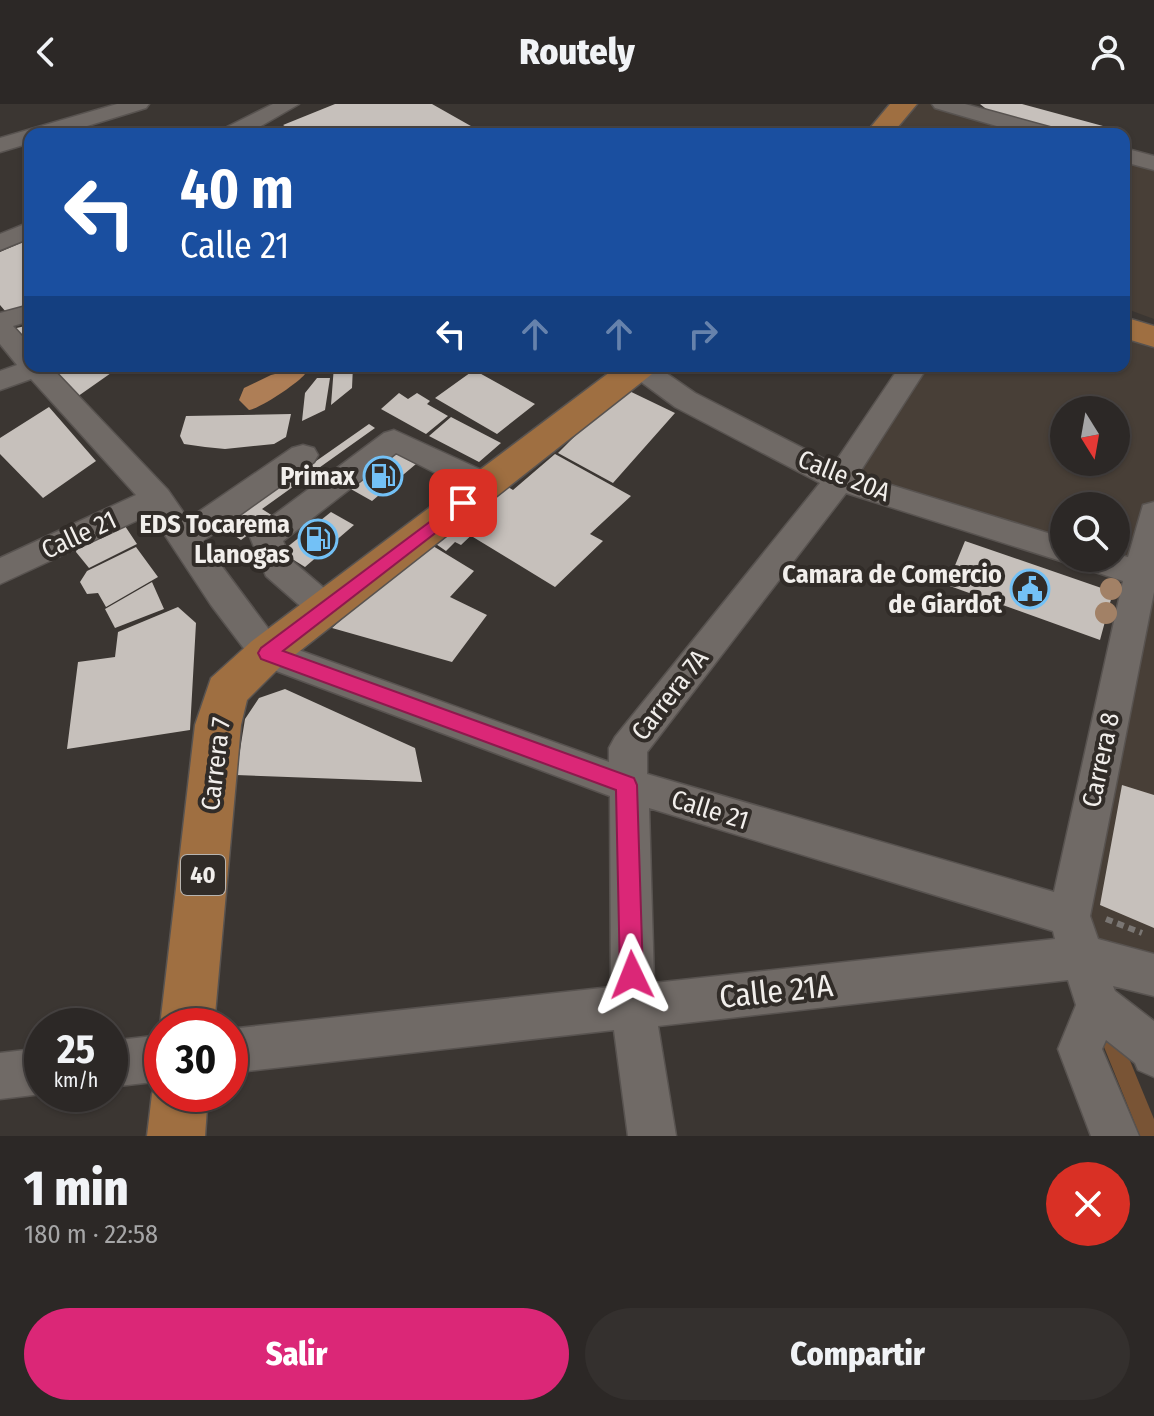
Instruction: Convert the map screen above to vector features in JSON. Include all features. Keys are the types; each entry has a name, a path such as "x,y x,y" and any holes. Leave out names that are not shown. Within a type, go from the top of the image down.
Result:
{"main road":[{"path":"883,128 904,104"},
{"path":"1130,310 1154,319"},
{"path":"1130,329 1154,337"},
{"name":"Carrera 7","path":"189,1008 218,725 227,691 267,653 632,372"},
{"path":"176,1136 178,1112"}],"street":[{"path":"58,128 139,104"},
{"path":"243,128 289,104"},
{"path":"942,104 1027,128"},
{"path":"0,145 24,138"},
{"path":"1130,157 1154,163"},
{"path":"0,243 24,232"},
{"path":"24,315 0,324 24,354"},
{"path":"0,381 24,369"},
{"path":"40,372 157,498 267,653"},
{"name":"Calle 20A","path":"648,372 685,400 839,480 1050,546"},
{"name":"Carrera 7A","path":"652,1136 633,1006 628,748 839,480 910,372"},
{"path":"326,609 278,567 266,537 394,440 486,485"},
{"path":"184,538 303,455"},
{"name":"Calle 21","path":"0,572 157,498"},
{"name":"Carrera 8","path":"1069,916 1147,575 1154,513"},
{"name":"Calle 21","path":"267,653 627,785 1069,916"},
{"path":"1069,916 1098,1005 1151,1047 1154,1054"},
{"path":"1084,957 1154,975"},
{"name":"Calle 21A","path":"248,1049 1084,957"},
{"path":"1098,1005 1080,1049 1115,1136"},
{"path":"0,1076 24,1073"}],"shaded area":[{"path":"904,104 942,104 1028,128 883,128"},
{"path":"1130,157 1154,163 1154,319 1130,310"},
{"path":"1130,329 1154,337 1154,975 1084,957 1139,574 1130,568 1130,492 1050,492 1050,546 839,480 910,372 1130,372"},
{"path":"283,372 305,374 287,389 249,410 239,400 244,388"},
{"path":"1121,1039 1154,1119 1154,1136 1140,1136 1102,1042"}],"building":[{"path":"335,104 432,104 474,128 288,128 283,125"},
{"path":"980,104 1022,104 1103,126 1037,128 995,116"},
{"path":"24,242 24,307 6,312 0,305 0,252"},
{"path":"24,326 24,343 12,329"},
{"path":"49,372 112,372 74,399"},
{"path":"334,372 353,372 352,388 331,405"},
{"path":"471,372 478,372 535,404 497,434 435,398"},
{"path":"317,378 330,378 325,410 302,421 305,393"},
{"path":"623,388 675,413 613,483 558,453"},
{"path":"399,393 408,399 417,393 430,401 427,404 448,416 426,434 381,409"},
{"path":"49,407 96,461 43,498 0,454 0,438"},
{"path":"291,414 286,437 274,444 225,449 184,444 180,436 186,416"},
{"path":"451,417 501,443 479,462 429,436"},
{"path":"369,424 375,428 316,470 309,466"},
{"name":"Primax","path":"394,451 416,464 372,501 349,488"},
{"path":"555,454 631,496 590,534 603,541 555,587 473,537 484,527 470,519 508,487 513,490"},
{"path":"308,466 315,471 262,509 273,516 241,540 225,529 238,520 234,517"},
{"name":"EDS Tocarema Llanogas","path":"331,512 354,525 305,567 281,552"},
{"path":"461,518 479,528 461,545 455,542 446,551 433,542"},
{"path":"123,523 137,544 89,568 76,552 77,546"},
{"name":"Camara de Comercio de Giardot","path":"965,541 1113,592 1100,640 947,585"},
{"path":"433,546 474,571 450,597 487,615 452,662 332,628 400,567"},
{"path":"136,547 158,577 106,607 98,593 87,594 80,582 87,571"},
{"path":"152,582 164,609 115,628 105,609"},
{"path":"178,607 196,623 190,730 67,749 78,662 115,657 118,632"},
{"path":"285,689 415,748 422,782 236,775 245,719 259,698"},
{"path":"1122,785 1154,795 1154,928 1100,905"}],"place":[{"name":"Primax","path":"383,476"},
{"name":"EDS Tocarema Llanogas","path":"318,539"},
{"name":"Camara de Comercio de Giardot","path":"1030,589"}],"route":[{"path":"463,503 267,653 627,785 632,975"}]}
